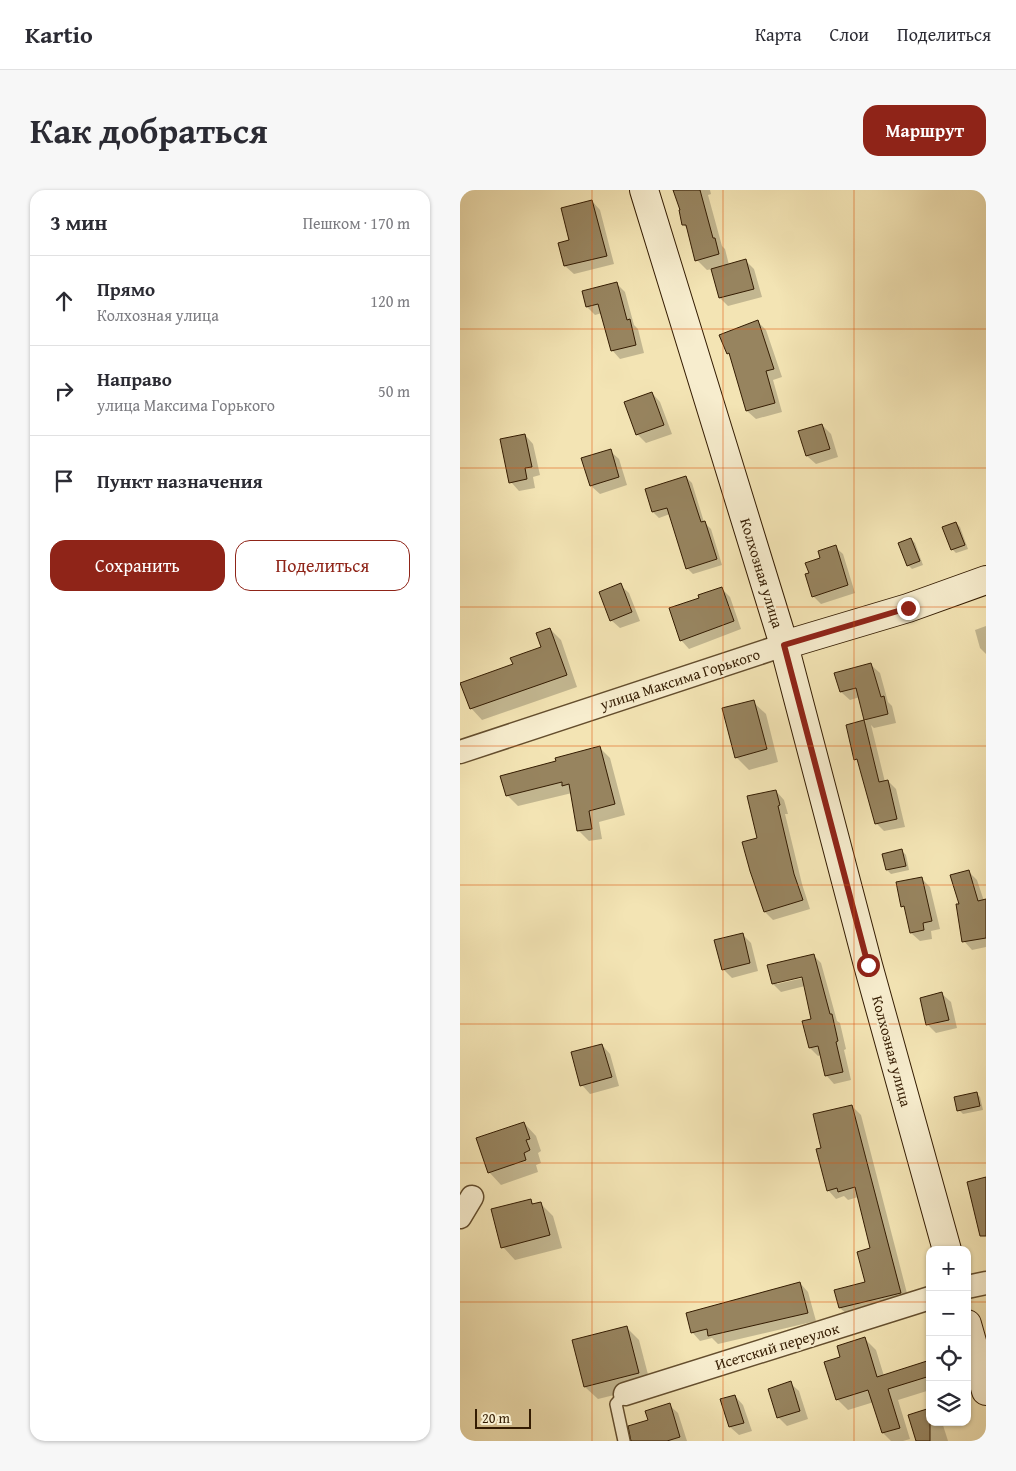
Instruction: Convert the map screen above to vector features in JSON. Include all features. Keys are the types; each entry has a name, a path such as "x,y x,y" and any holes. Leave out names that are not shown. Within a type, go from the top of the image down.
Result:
{"street":[{"name":"Колхозная улица","path":"644,190 784,645 868,965 945,1246"},
{"name":"улица Максима Горького","path":"460,752 784,645 908,608 986,580"},
{"path":"460,1217 472,1197"},
{"path":"971,1286 986,1283"},
{"name":"Исетский переулок","path":"625,1394 926,1299"},
{"path":"970,1336 986,1391"}],"lane":[{"path":"624,1441 616,1404 625,1394"}],"building":[{"path":"673,190 700,190 719,254 695,261 686,225 682,225 680,210"},
{"path":"592,200 607,256 564,266 558,243 569,240 561,208"},
{"path":"746,259 754,289 719,298 711,269"},
{"path":"617,282 627,320 630,319 636,345 611,351 598,304 586,307 582,291"},
{"path":"758,320 774,369 766,371 775,403 746,411 729,353 727,354 719,335"},
{"path":"652,392 664,425 636,435 624,402"},
{"path":"822,424 830,449 806,456 798,431"},
{"path":"525,434 532,467 525,468 527,479 509,483 500,439"},
{"path":"611,449 619,477 590,486 581,458"},
{"path":"686,476 701,522 705,521 717,559 686,569 667,508 652,512 645,489"},
{"path":"956,522 965,545 951,550 942,527"},
{"path":"911,538 920,561 907,566 898,543"},
{"path":"836,545 848,585 812,597 805,574 809,573 805,563 820,558 818,551"},
{"path":"621,583 632,612 610,621 599,592"},
{"path":"722,587 734,621 680,641 669,608 699,598 698,595"},
{"path":"550,628 567,675 470,709 460,683 513,664 510,658 541,647 536,633"},
{"path":"871,663 881,697 884,696 888,714 864,720 856,688 840,692 834,673"},
{"path":"754,700 767,749 735,758 722,708"},
{"path":"864,720 879,782 888,780 897,819 875,824 857,759 854,760 846,725"},
{"path":"600,746 615,804 589,811 592,829 577,831 569,784 562,786 562,782 506,796 500,776 556,761 555,758"},
{"path":"776,790 794,874 803,900 764,912 742,842 757,838 747,796"},
{"path":"902,849 906,866 886,870 882,854"},
{"path":"969,870 978,901 986,899 986,938 962,942 956,904 959,904 950,875"},
{"path":"922,877 932,921 923,923 924,930 910,933 904,906 901,907 896,882"},
{"path":"743,933 750,963 722,970 714,940"},
{"path":"814,954 830,1014 832,1014 843,1072 825,1076 818,1046 809,1048 802,1021 811,1019 802,977 772,984 767,965"},
{"path":"942,992 949,1020 926,1025 920,998"},
{"path":"602,1044 612,1077 580,1086 571,1052"},
{"path":"977,1092 980,1106 957,1111 954,1097"},
{"path":"852,1105 901,1293 839,1308 834,1290 865,1282 857,1252 870,1248 855,1187 838,1192 837,1188 827,1191 816,1149 821,1148 813,1114"},
{"path":"524,1122 530,1139 526,1140 530,1150 524,1153 526,1160 488,1173 476,1138"},
{"path":"986,1177 986,1236 980,1236 967,1182"},
{"path":"531,1199 532,1204 541,1202 550,1235 501,1248 491,1209"},
{"path":"800,1282 808,1313 708,1336 707,1329 691,1333 686,1313"},
{"path":"627,1326 639,1373 584,1387 572,1340"},
{"path":"865,1337 877,1377 926,1361 926,1377 888,1389 900,1428 882,1433 868,1390 836,1400 824,1362 840,1357 837,1346"},
{"path":"791,1381 800,1411 777,1418 768,1389"},
{"path":"735,1395 744,1423 729,1427 720,1399"},
{"path":"670,1403 680,1437 667,1441 631,1441 628,1426 648,1420 645,1411"},
{"path":"926,1409 926,1426 930,1426 930,1441 916,1441 908,1415"}],"route":[{"path":"868,965 784,645 908,608"}]}
